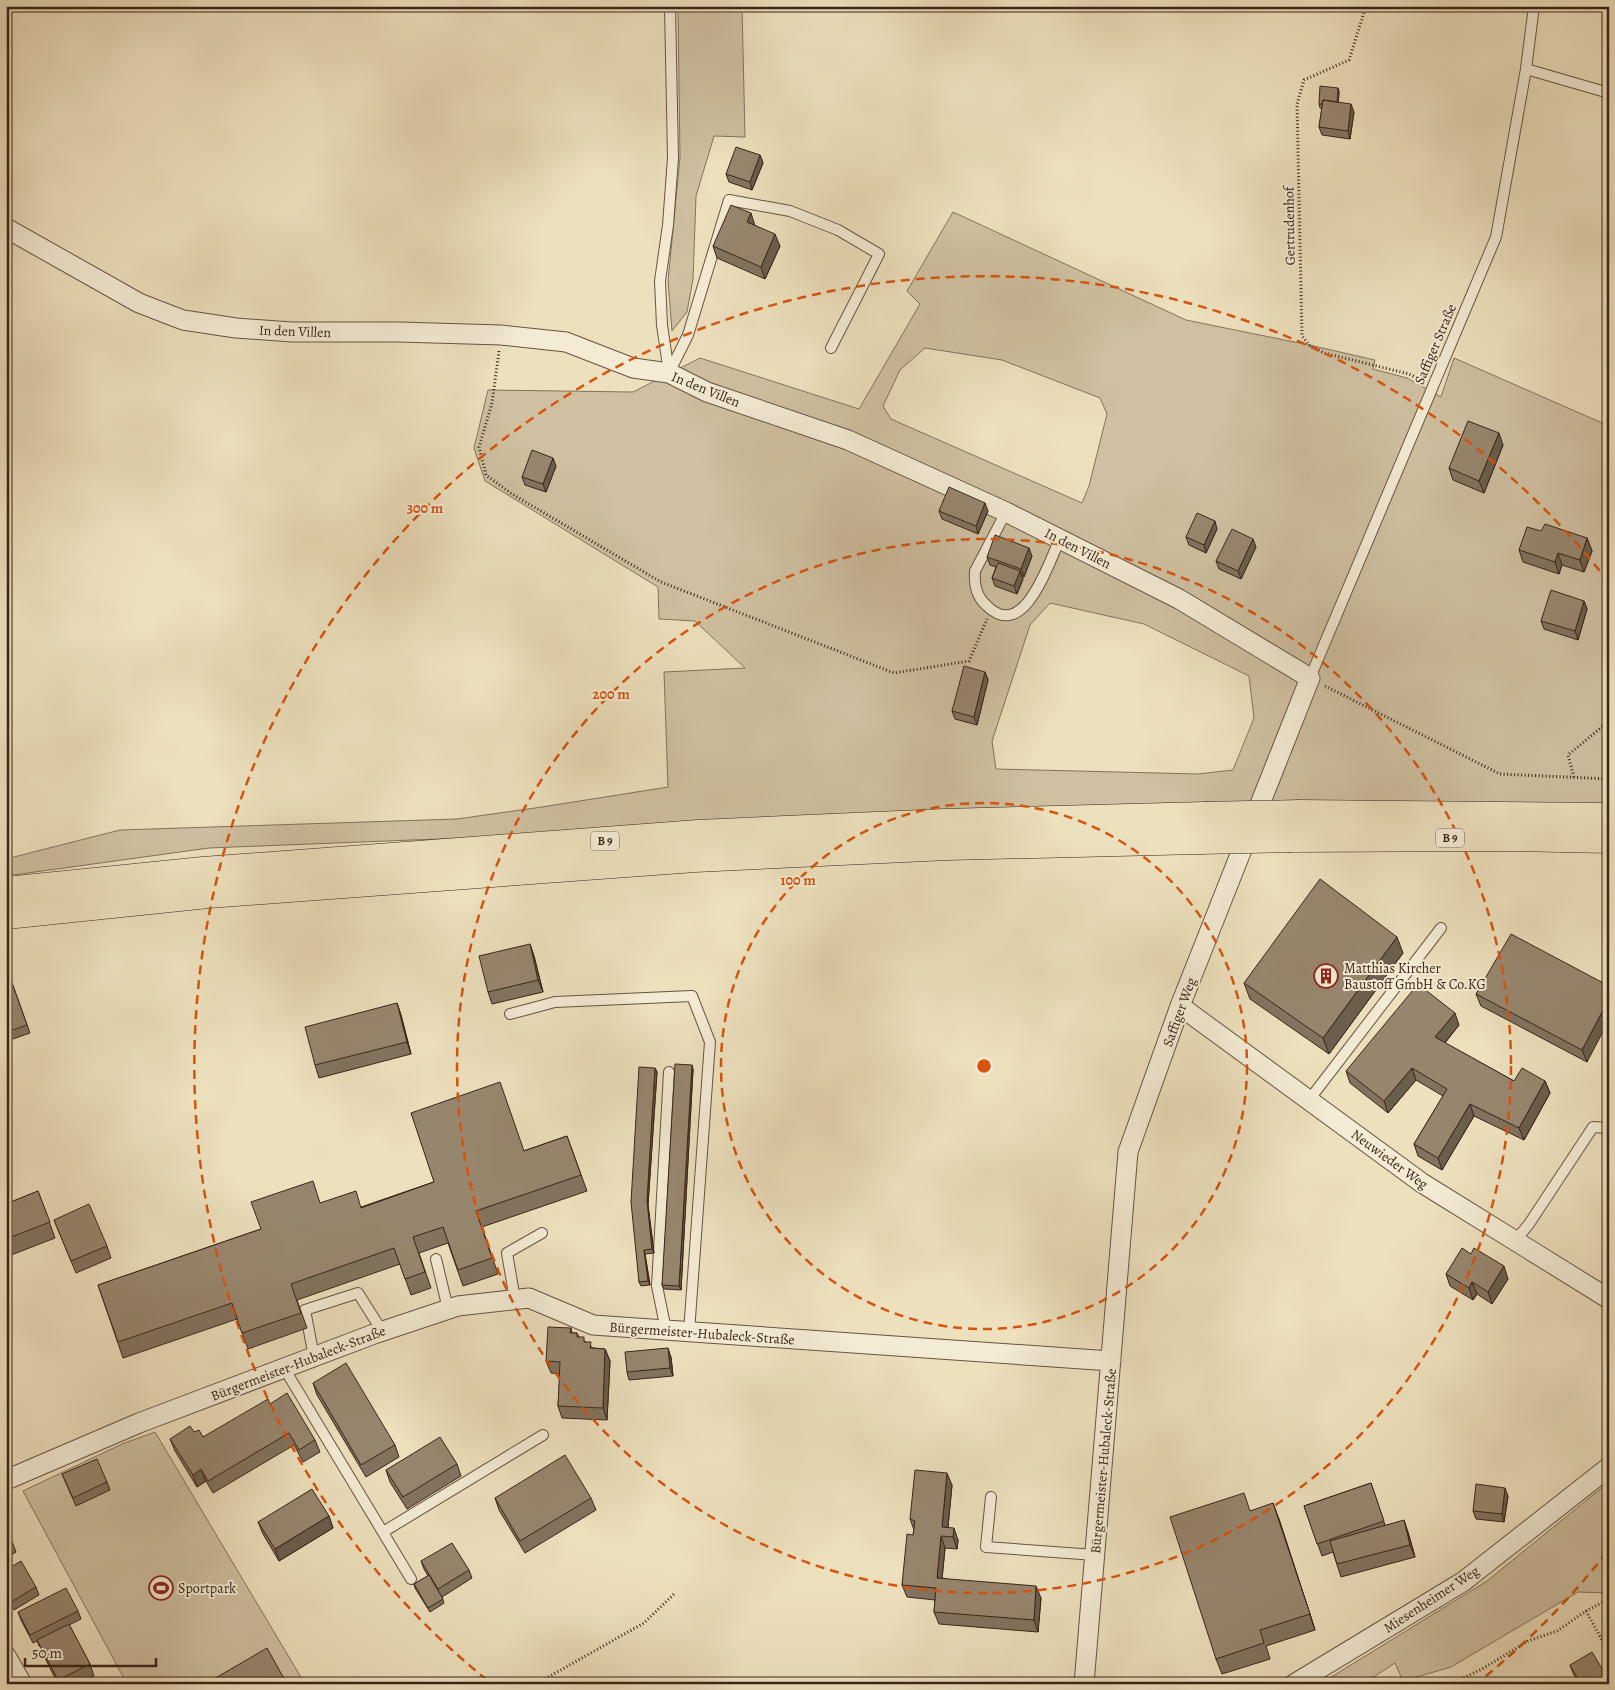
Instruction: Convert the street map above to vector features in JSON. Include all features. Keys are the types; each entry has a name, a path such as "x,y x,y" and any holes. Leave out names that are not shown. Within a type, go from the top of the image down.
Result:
{"highway":[{"name":"B 9","path":"6,891 203,871 698,834 944,823 1202,828 1609,817"},
{"name":"B 9","path":"1296,826 1510,837 1609,839"},
{"name":"B 9","path":"6,914 208,894 695,858 948,846 1202,828"}],"street":[{"name":"In den Villen","path":"6,228 139,302 183,320 236,328 292,332 400,332 501,335 566,342 633,368 669,373 707,392 848,440 1006,512 1179,598 1310,678"},
{"name":"Saffiger Weg","path":"1111,1361 1128,1152 1180,1006 1310,678"},
{"name":"Neuwieder Weg","path":"1180,1006 1422,1183 1609,1299"},
{"name":"Bürgermeister-Hubaleck-Straße","path":"6,1480 139,1423 382,1331 458,1306 528,1298 593,1325 1111,1361 1084,1684"},
{"name":"Miesenheimer Weg","path":"1294,1684 1464,1581 1609,1467"},
{"path":"6,1656 22,1684"}],"lane":[{"path":"669,373 662,326 660,281 668,225 673,158 670,6"},
{"name":"Saffiger Straße","path":"1310,678 1496,237 1526,69 1534,6"},
{"path":"1526,69 1609,93"},
{"path":"669,373 688,335 729,200 790,211 838,230 879,254 831,348"},
{"path":"1006,512 975,571 976,592 991,610 1006,616 1026,606 1033,596 1060,539"},
{"path":"1309,1100 1441,928"},
{"path":"510,1014 555,1002 692,996 710,1042 689,1332"},
{"path":"666,1330 657,1286 669,1072"},
{"path":"1515,1241 1530,1224 1593,1128 1609,1128"},
{"path":"514,1300 507,1253 542,1233"},
{"path":"436,1260 448,1309"},
{"path":"314,1357 305,1310 358,1293 382,1331"},
{"path":"284,1368 411,1579"},
{"path":"383,1532 543,1435"},
{"path":"991,1497 986,1547 1095,1554"}],"path":[{"name":"Gertrudenhof","path":"1366,6 1349,60 1304,80 1298,104 1302,336 1309,345 1324,353 1409,374 1432,386"},
{"path":"501,335 492,403 479,446 486,475 512,494 661,582 894,673 968,661 991,610"},
{"path":"1310,678 1500,774 1609,778"},
{"path":"1574,777 1568,755 1609,722"},
{"path":"536,1684 644,1623 674,1594"},
{"path":"1451,1684 1482,1669 1528,1641 1557,1631 1586,1611 1609,1599"},
{"path":"1586,1611 1609,1652"}],"shaded area":[{"path":"678,6 742,6 745,137 714,136 696,196 693,279 687,312 672,331 668,281 680,158"},
{"path":"953,212 1186,320 1375,360 1373,369 1407,378 1441,397 1454,358 1609,426 1609,804 666,830 209,848 6,876 6,859 120,830 457,819 668,787 664,672 745,668 695,621 659,619 658,587 485,481 474,448 488,390 633,392 700,358 859,409 920,304 907,291","holes":["925,348 1002,360 1100,398 1107,414 1089,486 1082,503 891,419 883,406 900,370","1050,603 1144,624 1249,676 1254,718 1233,770 1198,774 996,769 992,741 1030,625"]},
{"name":"Sportpark","path":"155,1432 305,1684 127,1684 23,1491 122,1444"},
{"path":"1609,1482 1609,1593 1578,1592 1451,1667 1403,1681 1395,1663 1363,1684 1320,1684 1487,1581"}],"building":[{"path":"1320,86 1338,88 1337,102 1323,100 1322,104 1319,104"},
{"path":"1323,100 1351,104 1348,131 1319,127"},
{"path":"736,147 760,155 750,182 726,174"},
{"path":"731,205 751,213 747,222 775,234 761,267 713,246"},
{"path":"1468,421 1499,433 1479,481 1449,468"},
{"path":"532,450 553,458 543,484 522,477"},
{"path":"949,487 985,503 976,526 939,511"},
{"path":"1197,513 1215,521 1204,545 1186,537"},
{"path":"1545,524 1587,538 1580,560 1558,553 1555,562 1519,550 1527,527 1541,531"},
{"path":"1232,529 1253,539 1238,571 1216,561"},
{"path":"995,535 1029,548 1021,569 987,557"},
{"path":"998,563 1020,571 1014,586 992,578"},
{"path":"1551,590 1584,601 1575,631 1541,621"},
{"path":"964,666 985,672 974,717 952,711"},
{"name":"Matthias Kircher Baustoff GmbH & Co.KG","path":"1320,879 1397,937 1323,1038 1244,983"},
{"path":"1511,934 1609,986 1609,999 1582,1050 1476,994"},
{"path":"530,944 538,980 488,992 479,956"},
{"path":"6,966 27,1025 7,1032 6,1030"},
{"path":"1418,984 1455,1013 1435,1037 1514,1081 1522,1068 1545,1081 1519,1128 1470,1104 1438,1158 1414,1144 1447,1089 1412,1068 1384,1101 1346,1071"},
{"path":"397,1003 407,1042 315,1065 305,1027"},
{"path":"675,1064 692,1065 679,1286 662,1285"},
{"path":"639,1067 655,1068 647,1201 652,1249 644,1250 648,1281 639,1282 631,1202"},
{"path":"500,1082 524,1151 567,1136 581,1175 476,1211 492,1258 458,1270 443,1227 413,1237 425,1272 405,1279 394,1248 291,1284 301,1313 242,1333 232,1303 118,1342 98,1285 261,1229 251,1202 313,1181 320,1203 356,1191 361,1208 434,1182 411,1113"},
{"path":"38,1191 50,1222 6,1239 6,1204"},
{"path":"89,1204 107,1246 71,1261 54,1220"},
{"path":"1462,1248 1471,1254 1474,1248 1504,1266 1488,1292 1472,1282 1469,1288 1446,1274"},
{"path":"548,1327 571,1328 570,1333 577,1333 577,1337 584,1337 584,1342 591,1342 590,1348 605,1349 603,1408 558,1406 560,1362 546,1361"},
{"path":"668,1348 670,1368 627,1372 625,1352"},
{"path":"346,1363 395,1445 361,1465 313,1383"},
{"path":"287,1393 315,1440 299,1450 289,1433 208,1481 201,1469 193,1475 170,1439 190,1426 194,1432 199,1430 203,1437 268,1399 270,1404"},
{"path":"440,1437 457,1464 403,1497 386,1470"},
{"path":"565,1455 591,1498 520,1541 495,1498"},
{"path":"97,1459 107,1482 73,1498 62,1474"},
{"path":"915,1470 947,1473 942,1527 954,1528 953,1537 941,1536 937,1578 1036,1586 1034,1620 934,1612 936,1588 902,1585 907,1534 913,1535 915,1521 910,1519"},
{"path":"1371,1483 1384,1521 1317,1544 1304,1506"},
{"path":"1476,1484 1505,1488 1502,1514 1473,1511"},
{"path":"312,1489 329,1516 275,1549 258,1522"},
{"path":"1244,1493 1250,1511 1273,1503 1310,1614 1260,1630 1264,1643 1216,1659 1170,1517"},
{"path":"1404,1520 1410,1545 1337,1564 1330,1541"},
{"path":"6,1531 13,1544 6,1548"},
{"path":"452,1543 469,1570 438,1589 421,1561"},
{"path":"21,1561 36,1587 11,1602 6,1595 6,1570"},
{"path":"429,1575 443,1599 428,1608 414,1584"},
{"path":"66,1588 78,1611 30,1635 18,1612"},
{"path":"69,1624 90,1664 58,1680 37,1640"},
{"path":"267,1648 287,1684 207,1683"},
{"path":"1592,1652 1609,1680 1609,1684 1581,1684 1570,1665"},
{"path":"598,1678 601,1684 587,1684"}],"place":[{"name":"Matthias Kircher Baustoff GmbH & Co.KG","path":"1326,976"},
{"name":"Sportpark","path":"161,1588"}]}
